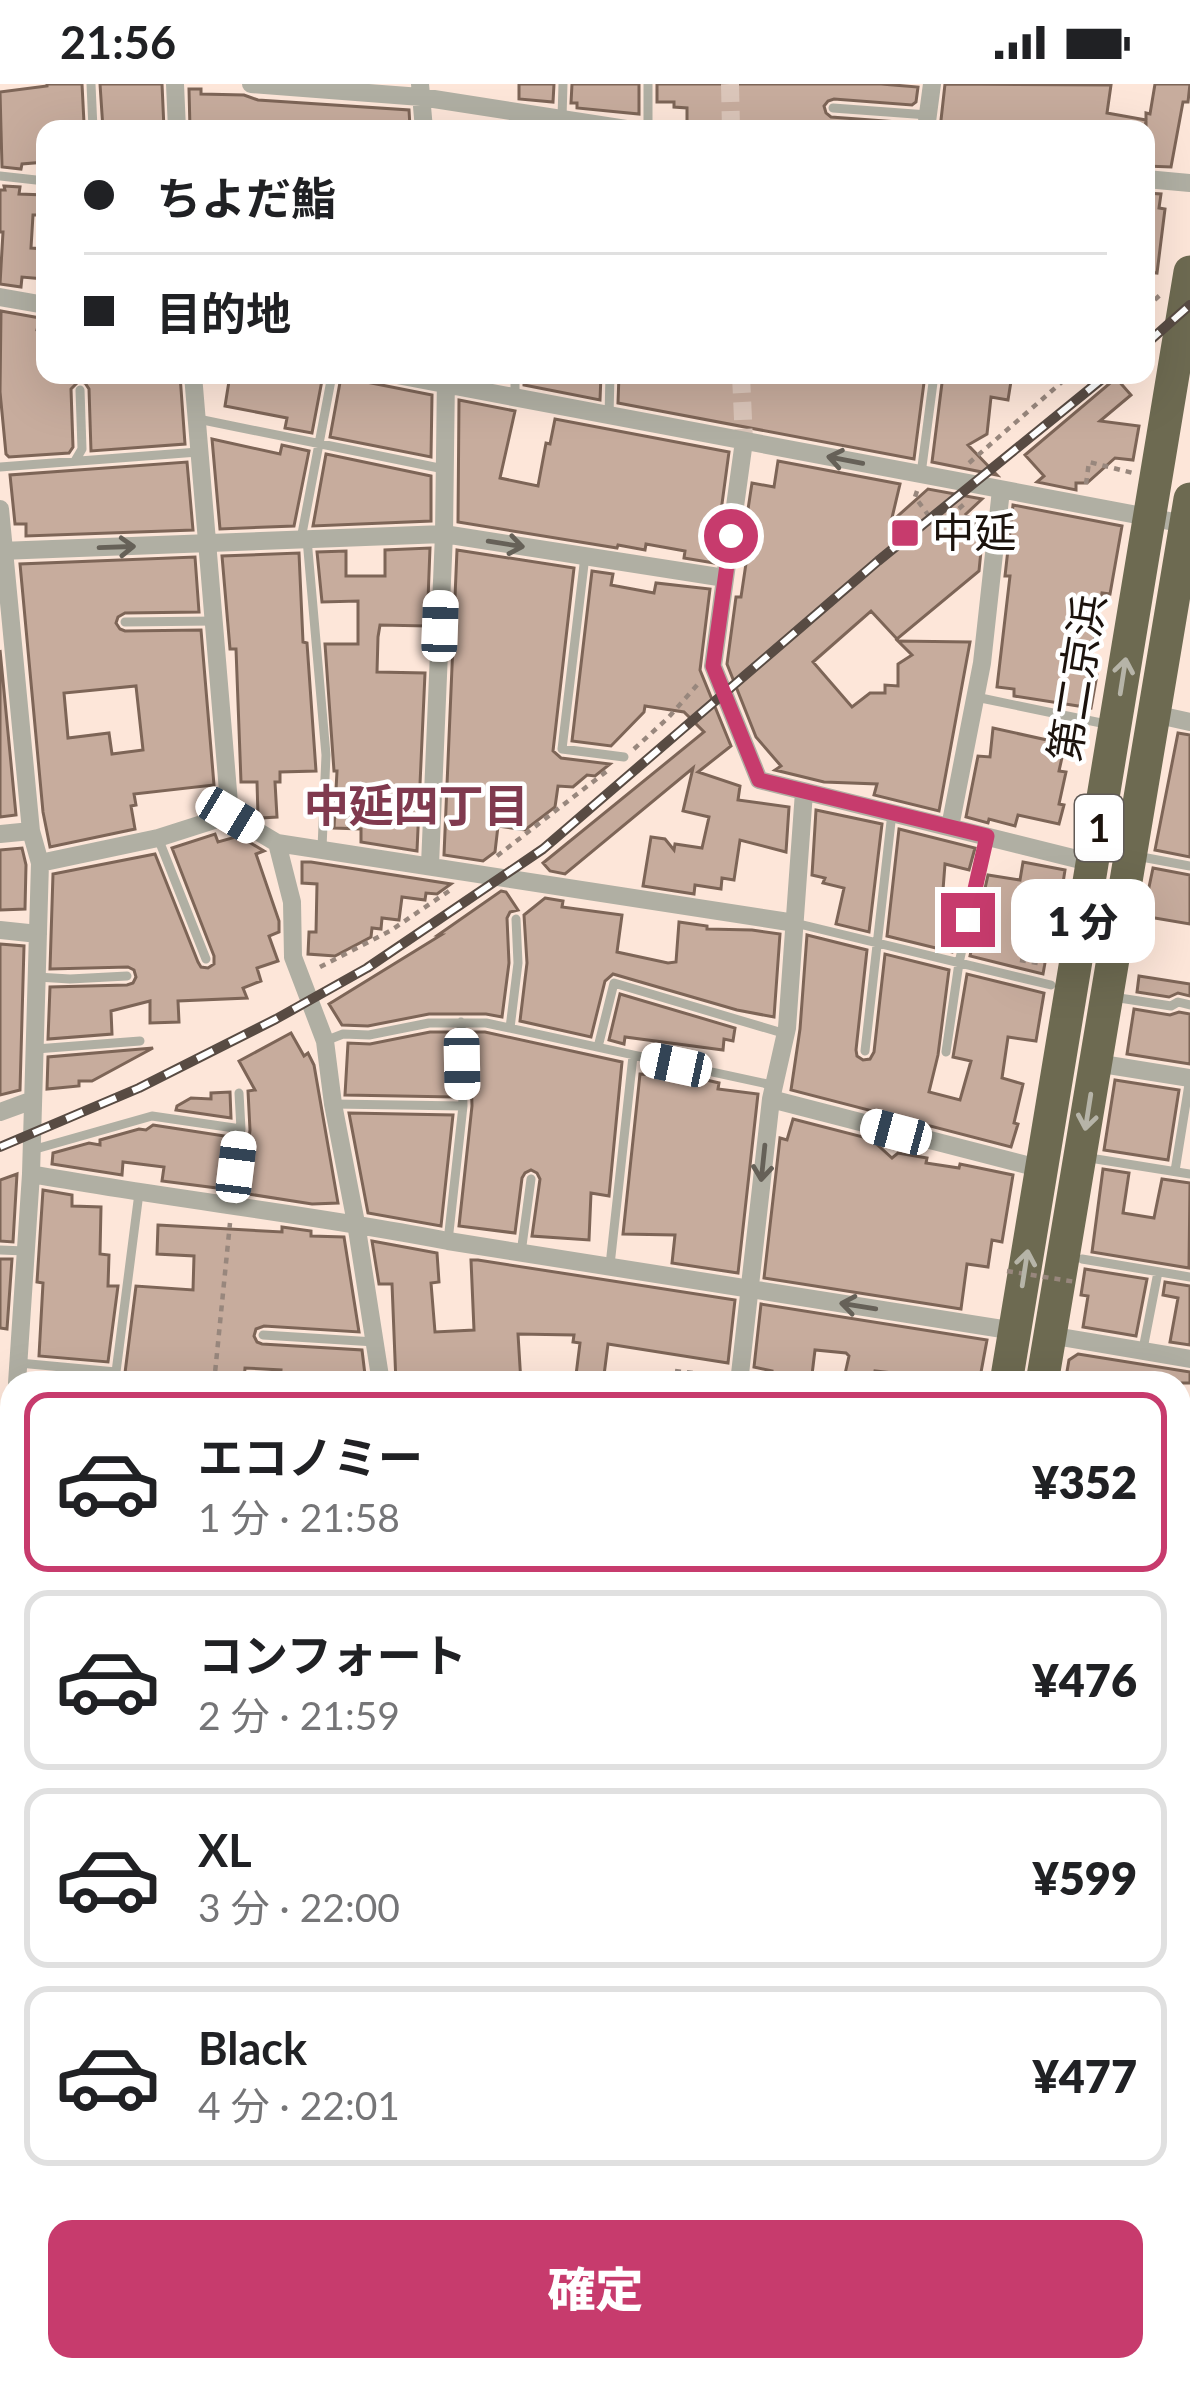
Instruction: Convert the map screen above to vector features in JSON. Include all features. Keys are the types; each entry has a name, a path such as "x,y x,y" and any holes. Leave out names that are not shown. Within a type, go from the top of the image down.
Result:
{"highway":[{"name":"第二京浜","path":"1008,1371 1150,516 1178,282"},
{"name":"第二京浜","path":"1044,1371 1189,516"}],"street":[{"path":"175,84 177,120"},
{"path":"251,84 420,91 574,120"},
{"path":"927,120 932,84"},
{"path":"1155,180 1190,183"},
{"path":"0,297 36,303"},
{"path":"194,384 230,815"},
{"path":"430,865 446,384"},
{"path":"461,384 1001,490 1150,516 1189,516"},
{"path":"744,441 713,666 759,780 1093,862"},
{"path":"950,827 976,697 1001,490"},
{"path":"0,508 10,716 40,863 31,1174 14,1359"},
{"path":"2,551 444,534 724,578"},
{"path":"1154,714 1190,722"},
{"path":"740,1371 773,1092 786,1034 804,792"},
{"path":"40,863 158,838 230,815 277,843 796,923"},
{"path":"0,834 31,831"},
{"path":"277,843 292,902 293,957 325,1041 379,1371"},
{"path":"0,930 38,934"},
{"path":"1096,1063 1190,1078"},
{"path":"773,1092 1042,1169"},
{"path":"0,1112 33,1100"},
{"path":"31,1174 1015,1331"},
{"path":"1049,1335 1190,1359"}],"lane":[{"path":"91,84 93,120"},
{"path":"562,84 562,118"},
{"path":"648,84 648,120"},
{"path":"833,108 914,120"},
{"path":"0,176 36,180"},
{"path":"322,848 326,754 304,539 330,384"},
{"path":"515,384 515,398"},
{"path":"609,416 610,384"},
{"path":"921,474 933,384"},
{"path":"74,461 82,448 80,390"},
{"path":"198,419 444,469"},
{"path":"0,467 201,452"},
{"path":"585,556 562,749 624,758"},
{"path":"125,622 215,621"},
{"path":"976,697 1115,726"},
{"path":"865,1051 892,813"},
{"path":"946,1052 959,963 987,836"},
{"path":"158,838 206,959"},
{"path":"1147,858 1190,866"},
{"path":"510,1028 518,963 516,919"},
{"path":"796,923 1051,985"},
{"path":"37,977 127,976"},
{"path":"598,1047 614,983 786,1034"},
{"path":"1107,995 1190,1005"},
{"path":"448,1241 463,1106 461,1022"},
{"path":"325,1041 343,1034 369,1035 429,1023 486,1023 773,1092"},
{"path":"36,1049 140,1041"},
{"path":"610,1267 633,1055"},
{"path":"1175,1172 1190,1078"},
{"path":"232,1205 241,1130 239,1093"},
{"path":"333,1104 463,1106"},
{"path":"32,1150 152,1116 241,1130"},
{"path":"1096,1159 1190,1174"},
{"path":"520,1252 531,1179"},
{"path":"116,1371 140,1193"},
{"path":"0,1250 25,1251"},
{"path":"1082,1259 1190,1277"},
{"path":"1142,1351 1158,1272"},
{"path":"262,1335 374,1342"},
{"path":"14,1359 108,1371"}],"path":[{"path":"952,479 1060,384"},
{"path":"1087,482 1090,462 1133,473"},
{"path":"917,499 938,527 962,506"},
{"path":"916,534 932,520"},
{"path":"301,977 389,931 476,872 624,758 668,718 713,666"},
{"path":"1014,959 1044,964"},
{"path":"214,1371 232,1205"},
{"path":"1007,1271 1076,1282"}],"building":[{"path":"82,84 84,120 36,120 36,163 22,164 21,169 2,167 0,92"},
{"path":"100,84 162,84 164,120 102,120"},
{"path":"519,84 554,84 553,102 519,99"},
{"path":"572,84 639,84 639,114 577,108 577,103 571,103"},
{"path":"657,84 918,87 912,105 834,99 824,106 831,117 871,120 687,120 687,108 657,102"},
{"path":"945,84 1111,85 1107,113 1146,120 941,120"},
{"path":"1155,84 1190,84 1171,167 1155,166 1155,120 1146,120 1146,113 1150,114"},
{"path":"189,89 258,100 409,110 410,120 190,120"},
{"path":"4,186 20,187 19,194 36,195 31,248 36,248 36,278 22,277 21,287 0,284 0,190"},
{"path":"1155,194 1161,194 1159,208 1165,209 1157,273"},
{"path":"1,311 36,317 36,384 76,384 71,389 73,447 69,453 9,457 0,392"},
{"path":"86,384 181,384 185,444 91,451"},
{"path":"229,384 321,384 312,433 285,428 287,418 225,406"},
{"path":"340,384 376,384 432,395 431,457 330,437"},
{"path":"601,384 600,400 524,385"},
{"path":"619,384 924,384 914,459 618,403"},
{"path":"942,384 1011,384 1008,400 991,397 987,434 968,445 997,475 932,462"},
{"path":"1109,384 1121,384 1131,395 1100,421 1139,426 1133,460 1115,458 1087,483 1076,483 1076,490 1037,482 1044,476 1025,455"},
{"path":"459,400 515,411 500,478 538,486 555,419 729,452 714,563 684,558 685,551 646,544 645,550 617,548 458,522"},
{"path":"212,439 280,454 282,445 309,451 294,526 220,529"},
{"path":"326,454 431,476 431,521 313,526"},
{"path":"778,461 900,484 891,522 928,489 982,499 966,514 983,531 979,571 897,639 871,611 813,662 852,707 870,693 885,693 885,685 898,686 898,664 912,655 898,641 970,642 939,811 874,795 877,784 824,782 775,770 781,766 756,737 727,664 751,530 745,529 752,483 774,487"},
{"path":"187,462 193,530 26,536 26,524 15,524 10,475"},
{"path":"1013,505 1122,526 1110,594 1102,593 1089,674 1097,675 1091,708 1014,696 1014,689 997,687"},
{"path":"430,548 427,626 380,625 378,637 377,672 425,673 417,851 361,842 361,829 334,828 337,771 325,644 358,644 358,601 322,602 317,552 346,551 346,576 385,576 385,550"},
{"path":"457,550 574,568 553,751 561,758 610,764 573,787 558,786 555,807 525,830 498,826 495,852 483,861 444,855"},
{"path":"299,553 316,771 280,772 280,782 275,782 277,817 261,818 257,782 241,782 236,649 230,649 222,556"},
{"path":"195,557 199,612 125,613 116,623 125,631 201,630 214,785 134,794 135,829 50,847 20,564","holes":["136,686 143,750 112,754 109,733 68,738 64,693"]},
{"path":"592,571 613,574 611,585 654,593 656,583 710,589 700,670 731,746 698,772 740,786 738,800 789,807 786,852 740,840 734,880 722,878 721,889 695,885 694,894 643,886 651,837 665,839 674,850 675,844 702,848 709,817 683,811 693,768 565,874 550,871 543,863 704,732 684,712 645,706 611,746 572,741"},
{"path":"0,650 16,815 0,817"},
{"path":"993,728 1065,744 1059,771 1066,772 1059,824 1018,815 1015,826 966,817 978,756 990,757"},
{"path":"1178,733 1190,735 1190,857 1155,850"},
{"path":"816,810 882,824 869,932 836,924 844,888 812,875"},
{"path":"899,829 975,848 969,870 945,864 941,916 959,921 952,952 887,936"},
{"path":"215,834 218,842 239,836 264,851 256,854 279,921 279,932 269,936 278,961 257,968 261,981 243,988 247,998 178,1001 179,1022 150,1023 150,1001 111,1011 112,1034 48,1039 50,987 127,985 136,977 128,967 50,969 53,874 155,854 198,962 208,968 214,956 172,848"},
{"path":"22,848 25,909 0,910 0,850"},
{"path":"302,862 451,884 437,894 426,893 425,900 402,897 399,920 382,918 381,929 372,928 371,937 335,956 308,954 309,932 316,932 317,884 302,883"},
{"path":"1023,862 1065,870 1055,935 1050,935 1043,974 970,956 988,875 1020,880"},
{"path":"1153,868 1190,875 1190,924 1143,916"},
{"path":"501,891 518,910 507,918 509,963 502,1017 429,1014 368,1026 342,1025 329,1004 441,935"},
{"path":"545,898 563,901 562,907 622,915 617,952 668,963 676,962 679,922 707,929 780,934 774,1017 613,974 605,981 591,1037 520,1021 527,963 524,915"},
{"path":"807,935 867,950 856,1050 863,1060 874,1052 885,954 949,970 929,1092 960,1100 971,1061 953,1057 967,974 1044,993 1036,1041 1008,1037 1002,1078 1023,1084 1011,1147 791,1090"},
{"path":"0,944 24,946 20,1090 0,1095"},
{"path":"1139,976 1190,984 1190,996 1137,992"},
{"path":"620,994 735,1028 733,1041 724,1039 723,1050 625,1037 624,1044 609,1040"},
{"path":"1134,1009 1190,1014 1190,1064 1127,1054"},
{"path":"452,1032 454,1097 345,1095 348,1043 370,1044"},
{"path":"470,1032 622,1062 609,1196 591,1193 589,1240 532,1236 540,1179 531,1170 522,1178 515,1233 459,1226 472,1106"},
{"path":"291,1033 314,1065 338,1203 312,1204 242,1193 250,1130 248,1091 255,1090 239,1061"},
{"path":"153,1048 92,1081 47,1089 48,1057"},
{"path":"640,1074 698,1078 719,1083 718,1089 758,1094 738,1273 672,1263 675,1235 623,1234"},
{"path":"1115,1080 1179,1090 1168,1160 1104,1150"},
{"path":"230,1092 231,1118 176,1110 191,1098 211,1099 211,1093"},
{"path":"349,1113 453,1115 441,1226 368,1213"},
{"path":"793,1119 871,1139 892,1158 898,1153 927,1158 926,1163 959,1168 960,1164 1013,1175 1002,1242 992,1240 988,1267 967,1264 961,1309 764,1278 780,1138 787,1140"},
{"path":"153,1125 231,1137 225,1189 162,1181 164,1167 123,1162 122,1175 52,1164 53,1153 89,1143 100,1145 100,1140"},
{"path":"1103,1169 1129,1173 1123,1213 1154,1218 1162,1179 1190,1183 1189,1268 1092,1252"},
{"path":"17,1174 13,1242 0,1241 0,1180"},
{"path":"43,1190 72,1195 72,1206 101,1207 100,1254 109,1255 108,1286 118,1286 108,1362 39,1356 43,1283 37,1282"},
{"path":"158,1225 282,1232 282,1227 311,1231 311,1236 344,1237 359,1332 264,1326 254,1336 262,1344 362,1350 365,1371 125,1371 136,1286 193,1290 194,1256 157,1254"},
{"path":"372,1241 437,1253 439,1282 431,1283 435,1332 474,1330 471,1260 735,1300 728,1363 608,1344 605,1371 576,1371 580,1343 573,1342 574,1335 518,1334 520,1371 396,1371 392,1284 379,1284"},
{"path":"0,1259 12,1259 7,1329 0,1328"},
{"path":"1085,1269 1147,1279 1136,1336 1083,1327 1088,1296 1081,1295"},
{"path":"1165,1282 1190,1286 1190,1345 1170,1342 1178,1298 1163,1295"},
{"path":"761,1304 987,1340 981,1371 846,1371 846,1353 815,1350 812,1371 754,1367"},
{"path":"1078,1354 1184,1371 1067,1371 1069,1360"}],"tunnel":[{"path":"730,84 731,120"},
{"path":"741,384 744,441"}],"railway":[{"path":"1155,336 1190,305"},
{"path":"0,1147 139,1088 276,1019 367,968 543,849 878,561 1096,384"}],"place":[{"name":"中延","path":"905,533"}],"district":[{"name":"中延四丁目","path":"416,806"}],"route":[{"path":"731,536 713,666 759,780 987,836 968,920"}]}
